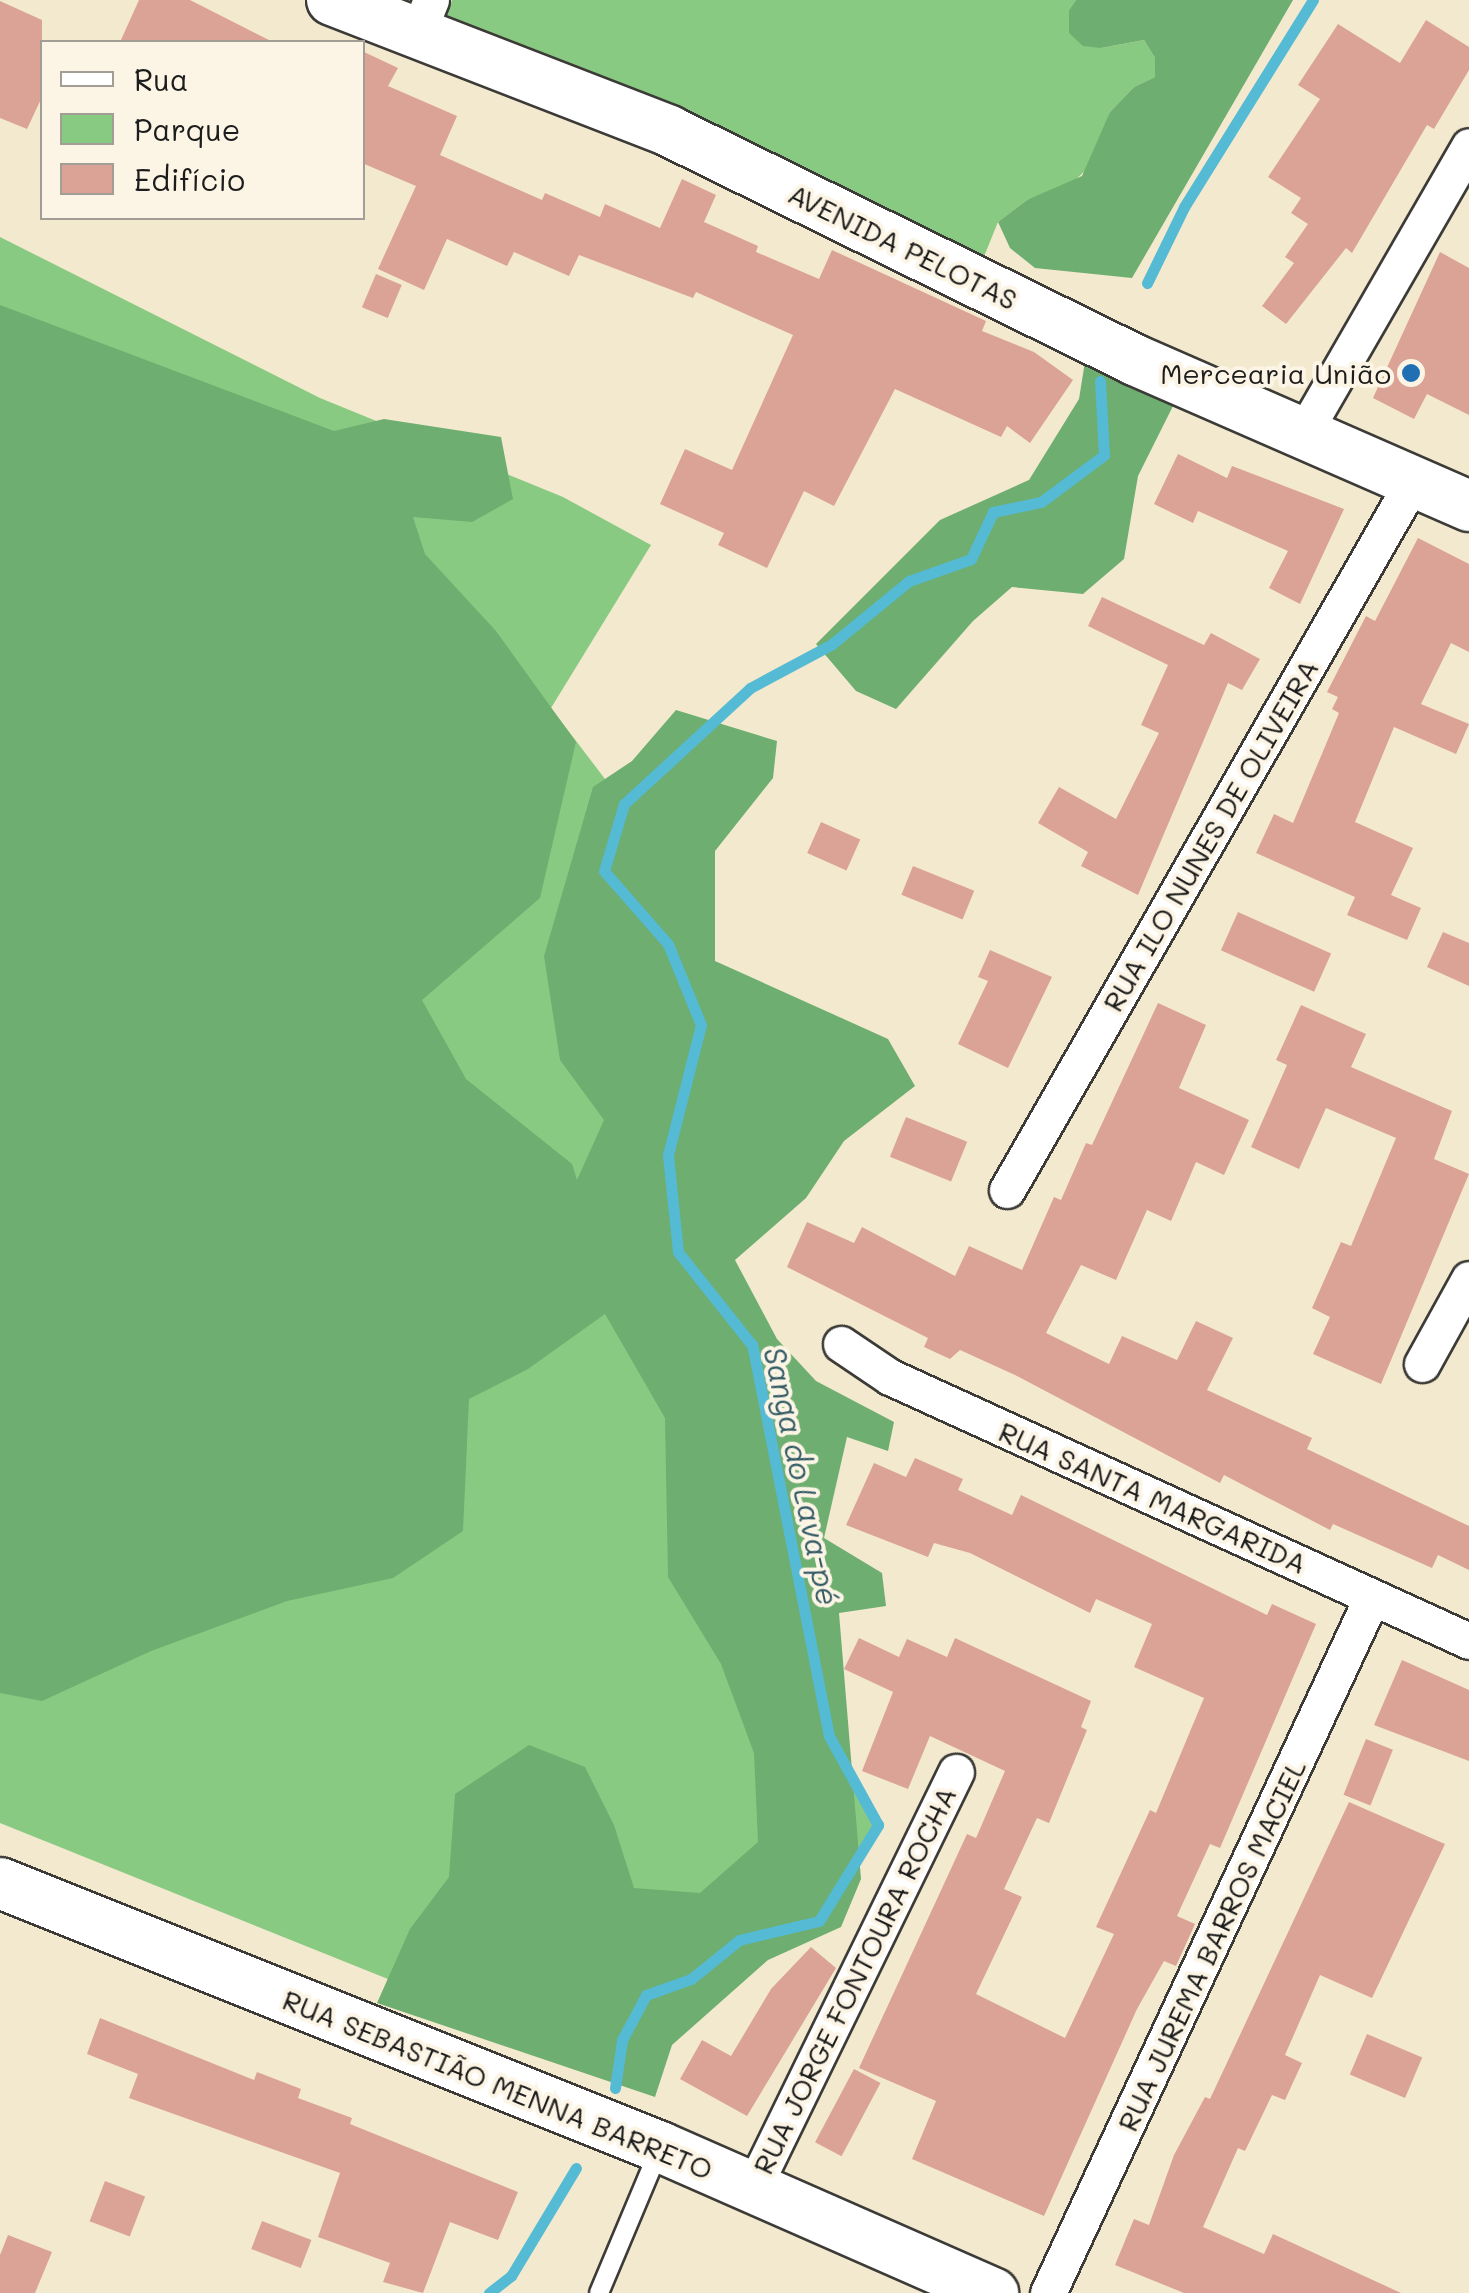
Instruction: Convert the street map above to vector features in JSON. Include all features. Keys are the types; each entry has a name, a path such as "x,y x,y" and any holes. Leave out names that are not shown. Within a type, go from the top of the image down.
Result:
{"street":[{"name":"AVENIDA PELOTAS","path":"332,0 424,19 669,130 1135,360 1469,506"},
{"path":"1304,432 1469,146"},
{"name":"RUA ILO NUNES DE OLIVEIRA","path":"1008,1190 1413,481"},
{"path":"1422,1364 1469,1280"},
{"name":"RUA SANTA MARGARIDA","path":"841,1344 890,1377 1469,1641"},
{"name":"RUA JUREMA BARROS MACIEL","path":"1048,2293 1372,1597"},
{"name":"RUA JORGE FONTOURA ROCHA","path":"753,2188 956,1772"},
{"name":"RUA SEBASTIÃO MENNA BARRETO","path":"0,1883 660,2147 993,2293"}],"lane":[{"path":"599,2293 660,2147"}],"green space":[{"path":"452,0 1076,0 1069,10 1101,48 1144,40 1155,58 1155,77 1134,87 1110,112 1093,163 1067,188 1027,200 998,222 972,286 438,36"},
{"path":"1076,0 1293,0 1132,278 1035,268 1010,248 998,222 1027,200 1082,176 1110,112 1134,87 1155,77 1155,58 1144,40 1101,48 1083,46 1069,33 1069,10"},
{"path":"0,237 320,398 563,497 651,545 551,708 624,804 668,1155 829,1736 878,1825 819,1921 557,2047 0,1823"},
{"path":"0,305 334,431 384,419 501,437 513,499 472,522 413,517 425,554 496,631 576,742 540,898 422,1000 466,1079 572,1164 577,1180 604,1120 560,1060 544,956 593,787 632,761 676,710 777,741 773,778 715,851 715,961 888,1039 915,1086 844,1141 806,1198 735,1260 777,1339 816,1381 894,1422 888,1451 847,1437 824,1538 882,1573 886,1606 839,1613 861,1879 841,1927 768,1960 672,2045 655,2097 377,2003 410,1929 449,1877 455,1794 529,1745 585,1767 614,1825 634,1888 700,1893 758,1842 754,1753 721,1664 668,1577 665,1418 605,1314 528,1369 469,1399 463,1531 393,1578 287,1601 151,1651 42,1701 0,1693"},
{"path":"1088,343 1183,386 1138,476 1124,559 1083,594 1012,587 973,621 896,709 856,691 816,644 940,520 1029,480 1079,399"}],"building":[{"path":"139,0 190,0 269,40 121,40"},
{"path":"0,1 42,20 42,40 40,101 27,129 0,118"},
{"path":"1426,20 1469,47 1469,70 1434,129 1427,125 1352,253 1346,248 1286,324 1262,306 1294,263 1285,257 1308,224 1291,213 1301,198 1268,177 1320,99 1298,85 1338,24 1400,63"},
{"path":"365,52 398,68 388,86 457,116 440,155 542,200 545,193 600,217 605,204 660,228 682,179 716,195 704,222 758,246 756,252 819,279 832,250 986,321 982,331 1034,352 1073,380 1030,443 1007,426 1001,437 895,389 834,506 804,491 767,568 718,545 724,533 660,504 685,449 732,470 793,335 696,292 693,298 579,255 569,276 514,252 507,266 447,239 424,290 378,269 416,186 365,164"},
{"path":"1440,252 1469,268 1469,415 1427,394 1414,419 1373,398"},
{"path":"376,274 402,285 388,318 362,307"},
{"path":"1178,454 1227,478 1232,466 1344,509 1300,604 1269,588 1288,551 1198,511 1193,523 1154,504"},
{"path":"1418,538 1469,564 1469,652 1451,643 1421,704 1469,724 1456,754 1394,727 1355,822 1413,848 1391,895 1421,908 1407,940 1347,915 1355,897 1256,853 1274,814 1293,823 1339,713 1332,709 1338,697 1327,692 1366,616 1375,621"},
{"path":"1102,597 1204,645 1211,633 1260,659 1242,690 1228,683 1138,895 1081,866 1088,852 1038,823 1059,787 1116,819 1159,733 1141,725 1168,665 1088,626"},
{"path":"821,822 860,839 846,871 807,853"},
{"path":"913,866 974,891 963,919 901,895"},
{"path":"1238,912 1331,953 1314,992 1221,950"},
{"path":"1443,932 1469,943 1469,986 1427,967"},
{"path":"990,950 1052,977 1008,1068 958,1044 988,981 978,977"},
{"path":"1158,1003 1206,1025 1179,1088 1249,1120 1224,1175 1196,1162 1171,1221 1147,1210 1116,1280 1081,1265 1046,1333 1109,1364 1122,1336 1177,1360 1196,1321 1233,1338 1207,1390 1312,1438 1307,1449 1469,1526 1469,1570 1438,1555 1432,1568 1333,1524 1330,1530 1224,1475 1220,1483 1015,1375 960,1350 950,1359 924,1347 928,1338 787,1267 807,1222 854,1243 862,1227 955,1276 969,1246 1022,1270 1054,1197 1061,1200 1086,1143 1092,1145"},
{"path":"1301,1005 1366,1034 1351,1067 1452,1111 1434,1159 1469,1174 1381,1384 1313,1354 1330,1317 1312,1308 1341,1242 1351,1246 1396,1138 1326,1108 1299,1169 1251,1147 1287,1065 1276,1060"},
{"path":"906,1117 967,1142 951,1182 890,1157"},
{"path":"915,1458 963,1479 958,1490 1012,1515 1021,1495 1267,1615 1272,1604 1316,1624 1220,1848 1210,1844 1177,1916 1195,1924 1176,1966 1164,1961 1137,2009 1044,2216 912,2159 936,2101 859,2068 967,1834 976,1838 1005,1771 930,1736 908,1789 862,1771 893,1692 844,1669 859,1638 899,1657 907,1639 947,1657 955,1638 1091,1701 1081,1727 1087,1730 1049,1823 1037,1818 1004,1889 1022,1897 976,1994 1065,2038 1114,1934 1096,1927 1150,1810 1156,1813 1204,1698 1134,1667 1152,1624 1096,1599 1090,1613 970,1553 934,1543 928,1557 846,1525 874,1463 906,1477"},
{"path":"1402,1660 1469,1690 1469,1761 1374,1725"},
{"path":"1366,1739 1393,1750 1370,1805 1344,1795"},
{"path":"1349,1802 1445,1844 1372,1998 1320,1975 1285,2055 1302,2063 1285,2100 1272,2095 1245,2151 1238,2148 1203,2227 1264,2254 1273,2234 1401,2293 1184,2293 1115,2265 1134,2219 1149,2225 1174,2155 1205,2097 1210,2099"},
{"path":"811,1947 836,1968 747,2116 680,2079 702,2040 731,2056 771,1989"},
{"path":"100,2018 254,2080 257,2072 301,2089 298,2098 352,2118 350,2124 518,2192 498,2240 450,2222 423,2293 383,2282 390,2263 318,2237 340,2173 129,2098 138,2074 87,2054"},
{"path":"1367,2034 1422,2057 1405,2098 1350,2075"},
{"path":"854,2069 880,2083 842,2156 815,2142"},
{"path":"105,2181 145,2196 130,2237 90,2221"},
{"path":"262,2221 311,2240 301,2268 251,2249"},
{"path":"8,2235 52,2252 35,2293 0,2293 0,2255"}],"waterway":[{"name":"Sanga do Lava-pé","path":"1147,283 1184,207 1313,0"},
{"name":"Sanga do Lava-pé","path":"615,2088 622,2040 646,1995 691,1979 739,1940 819,1921 878,1825 829,1736 752,1345 678,1252 668,1155 701,1025 668,944 604,871 624,804 750,688 832,644 909,581 971,559 993,512 1041,502 1104,455 1100,381"},
{"name":"Sanga do Lava-pé","path":"489,2293 511,2276 576,2168"}],"place":[{"name":"Mercearia União","path":"1411,373"}]}
